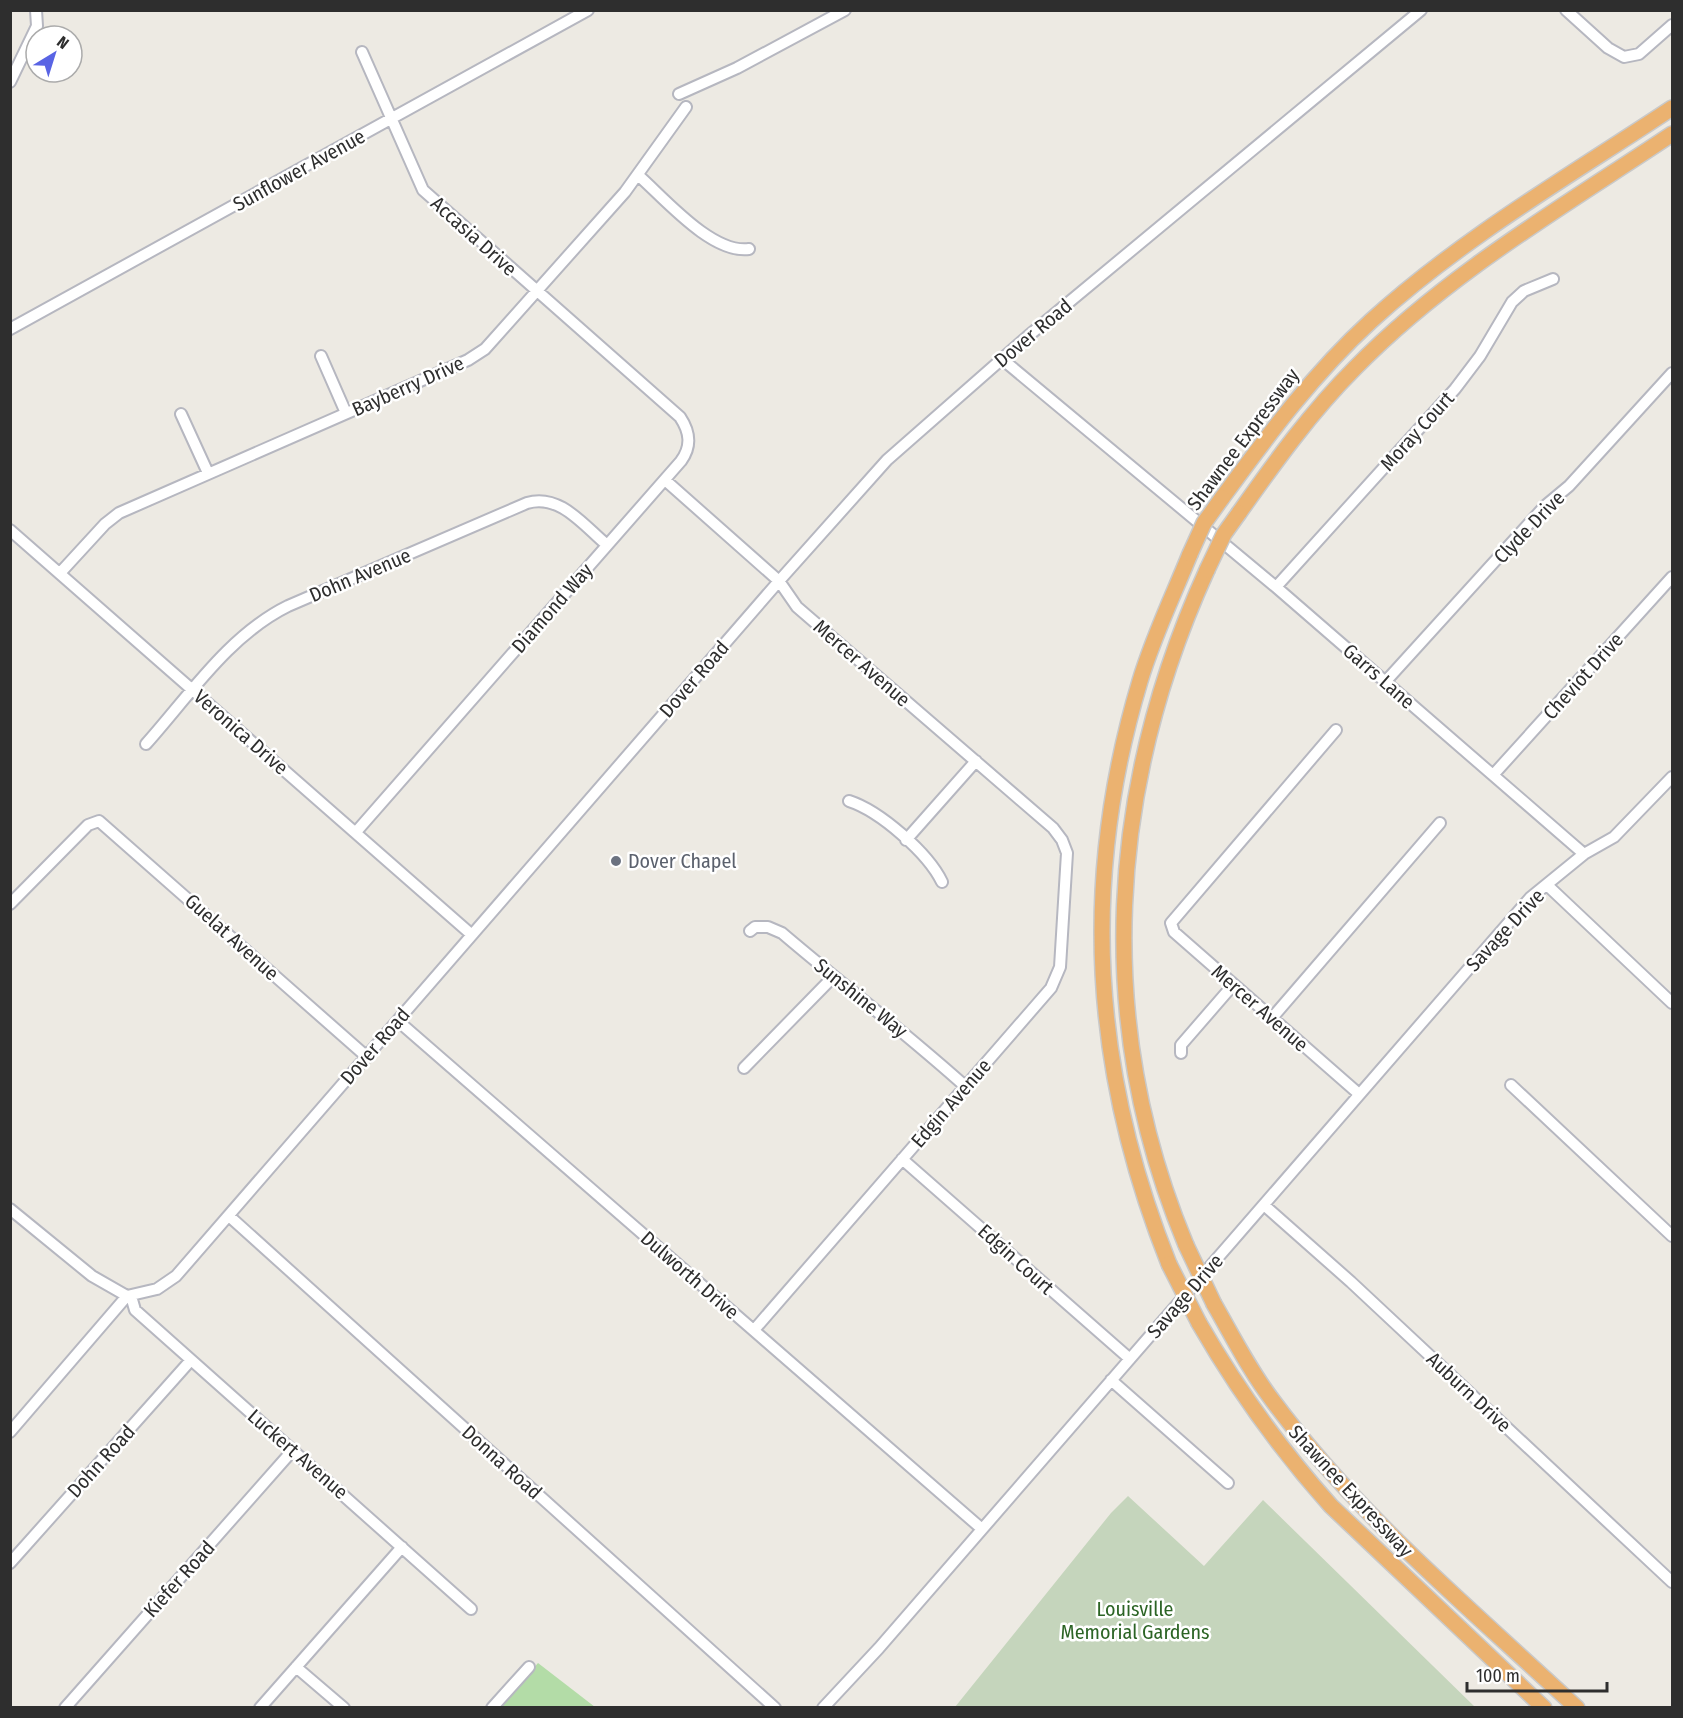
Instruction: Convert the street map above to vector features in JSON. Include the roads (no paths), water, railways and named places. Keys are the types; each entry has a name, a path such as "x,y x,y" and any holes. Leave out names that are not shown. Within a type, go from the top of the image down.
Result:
{"highway":[{"name":"Shawnee Expressway","path":"1544,1707 1393,1567 1323,1497 1245,1400 1198,1323 1169,1264 1137,1174 1116,1090 1105,1021 1101,922 1109,819 1122,749 1140,680 1190,554 1204,523 1288,409 1328,363 1371,321 1475,239 1672,108"},
{"name":"Shawnee Expressway","path":"1577,1707 1396,1539 1328,1469 1271,1399 1214,1304 1186,1245 1152,1148 1136,1080 1126,1011 1123,910 1134,799 1145,743 1165,676 1207,570 1224,534 1312,415 1353,369 1401,325 1491,256 1672,134"}],"street":[{"path":"10,82 37,26 36,10"},
{"name":"Sunflower Avenue","path":"10,328 392,120 588,10"},
{"path":"679,94 737,68 845,10"},
{"name":"Dover Road","path":"129,1296 157,1289 176,1276 779,580 894,453 1002,359 1421,10"},
{"path":"1566,10 1612,51 1629,57 1639,54 1672,25"},
{"name":"Accasia Drive","path":"362,52 423,190 639,381"},
{"name":"Bayberry Drive","path":"60,573 105,524 119,513 476,355 493,342 538,293 639,176 686,107"},
{"path":"639,176 711,239 728,247 749,249"},
{"name":"Moray Court","path":"1276,587 1455,389 1480,356 1516,296 1533,286 1553,279"},
{"path":"321,356 346,413"},
{"name":"Garrs Lane","path":"1002,359 1276,587 1584,854"},
{"name":"Clyde Drive","path":"1386,681 1545,506 1569,486 1672,373"},
{"name":"Diamond Way","path":"356,832 686,454 688,432 680,417 639,381"},
{"path":"181,414 208,473"},
{"name":"Mercer Avenue","path":"665,480 779,580 797,607 1053,828 1063,842"},
{"name":"Dohn Avenue","path":"146,744 245,634 275,613 527,502 544,500 560,506 606,545"},
{"name":"Veronica Drive","path":"10,530 472,934"},
{"name":"Cheviot Drive","path":"1494,774 1672,577"},
{"name":"Mercer Avenue","path":"1336,730 1171,923 1174,932 1359,1094"},
{"path":"906,840 976,762"},
{"path":"1672,777 1632,822 1604,844 1584,854 1547,885 1672,1002"},
{"path":"849,801 870,809 906,840 933,865 942,882"},
{"name":"Guelat Avenue","path":"10,904 88,825 96,821 104,824 367,1057"},
{"path":"1272,1018 1440,824"},
{"name":"Edgin Avenue","path":"754,1330 1051,988 1057,978 1067,868 1063,842"},
{"name":"Savage Drive","path":"823,1707 982,1529 1530,898 1547,885"},
{"name":"Sunshine Way","path":"750,931 755,927 774,928 913,1039 966,1087"},
{"path":"744,1068 833,977"},
{"path":"1181,1053 1181,1045 1233,985"},
{"name":"Dulworth Drive","path":"398,1021 982,1529"},
{"path":"1511,1085 1672,1236"},
{"name":"Edgin Court","path":"902,1159 1130,1359"},
{"name":"Auburn Drive","path":"1264,1205 1343,1275 1672,1582"},
{"path":"10,1209 92,1276 129,1296 10,1432"},
{"name":"Donna Road","path":"229,1216 775,1707"},
{"name":"Luckert Avenue","path":"129,1296 135,1310 471,1609"},
{"name":"Dohn Road","path":"10,1563 191,1360"},
{"path":"1111,1380 1228,1483"},
{"name":"Kiefer Road","path":"65,1707 293,1450"},
{"path":"260,1707 402,1546"},
{"path":"492,1707 529,1666"},
{"path":"296,1667 344,1707"}],"place":[{"name":"Dover Chapel","path":"616,861"}],"park label":[{"name":"Louisville Memorial Gardens","path":"1135,1620"}]}
